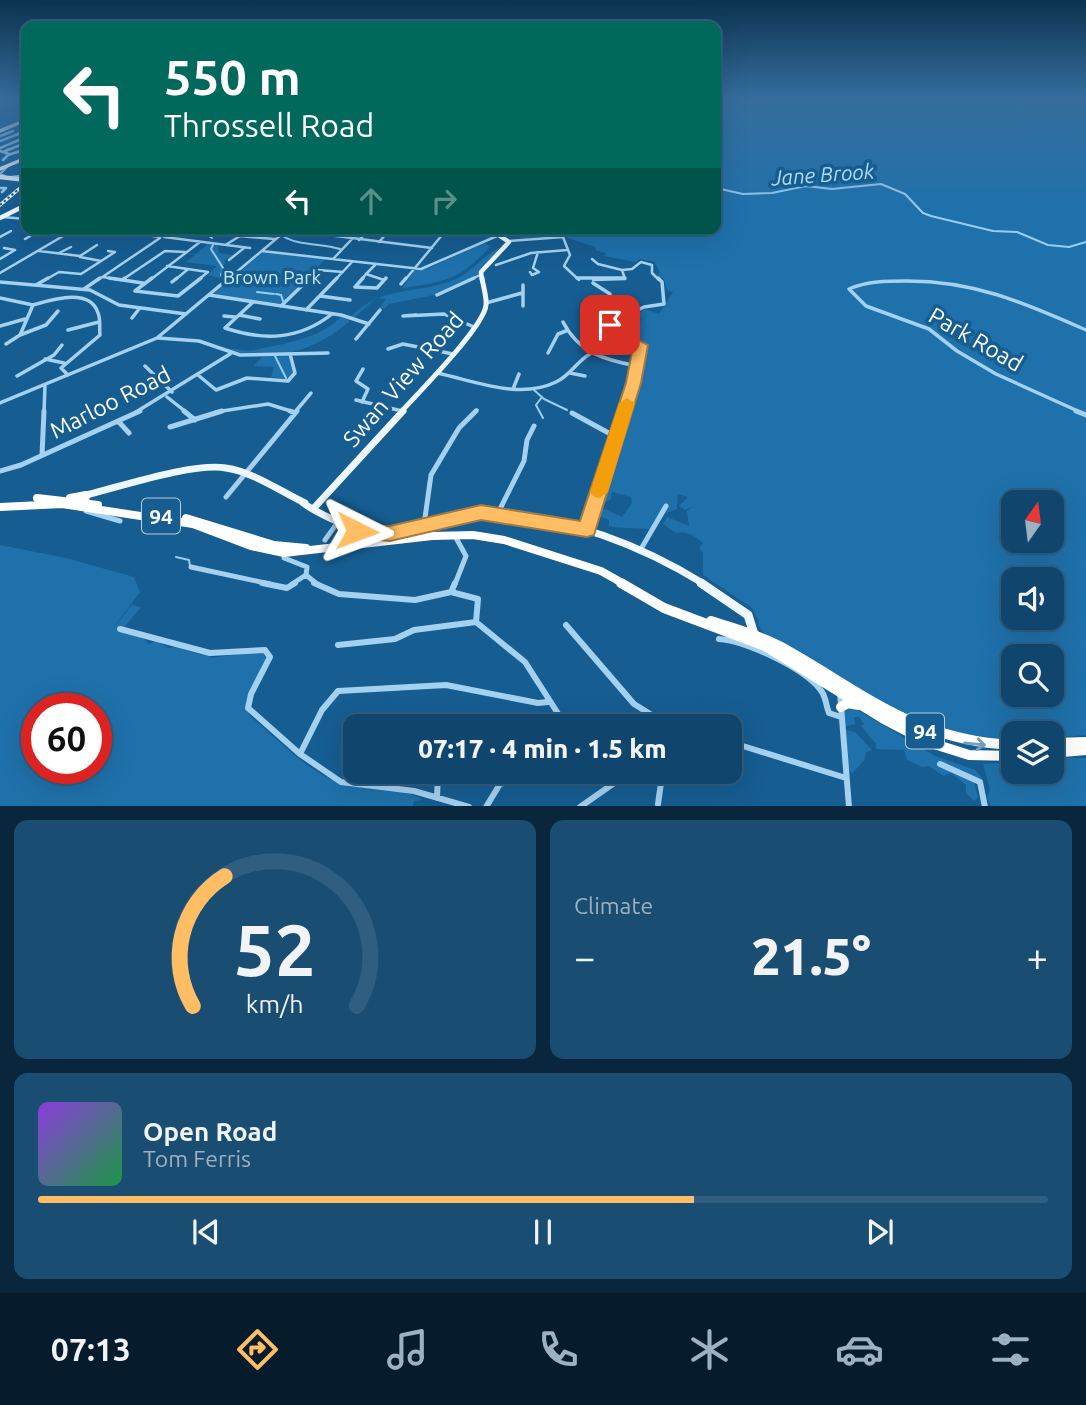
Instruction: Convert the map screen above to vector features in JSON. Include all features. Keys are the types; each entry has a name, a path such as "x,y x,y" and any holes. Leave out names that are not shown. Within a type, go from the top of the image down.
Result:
{"highway":[{"name":"94","path":"0,505 77,502 202,526 251,546 284,550 455,535 495,538 583,565 616,579 664,608 752,637"},
{"name":"94","path":"284,550 432,532 485,532 604,568 665,604 752,637 904,722 941,737 971,744 1001,745"},
{"name":"94","path":"844,689 863,705 909,733 946,749 977,756 1001,756"},
{"path":"841,712 848,704 863,705"},
{"path":"1064,743 1086,742"},
{"path":"1064,752 1086,750"}],"main road":[{"path":"0,169 21,160"},
{"path":"0,178 21,180"},
{"path":"2,218 21,208"},
{"path":"481,275 509,241 497,235"},
{"name":"Swan View Road","path":"314,509 437,373 485,312 481,275"},
{"path":"77,502 202,468 223,467 246,474 357,531 372,534 390,534 471,514 498,513 587,530 641,549 691,575 747,613 753,623 752,637"}],"street":[{"path":"0,141 15,136"},
{"path":"10,138 21,139"},
{"path":"0,149 21,141"},
{"path":"3,160 7,153 21,142"},
{"path":"0,149 7,153 21,150"},
{"path":"2,218 21,219"},
{"path":"0,237 11,231"},
{"path":"25,239 32,235"},
{"path":"1,272 65,235"},
{"path":"147,235 250,248"},
{"path":"83,289 165,235"},
{"path":"226,245 241,235 276,239"},
{"path":"1,403 157,338 281,235"},
{"path":"326,235 432,248"},
{"path":"359,240 364,235"},
{"path":"379,243 385,235"},
{"path":"401,284 444,235"},
{"path":"264,250 414,269 428,268 497,235"},
{"path":"509,241 561,237 570,255 563,264 579,280 593,282 624,279 622,270"},
{"path":"333,259 353,239"},
{"path":"167,266 208,272 178,296 135,291 144,283 167,266 186,253 200,242"},
{"path":"79,256 97,245"},
{"path":"58,254 71,247"},
{"path":"229,260 245,247"},
{"path":"0,259 15,250 4,248"},
{"path":"122,280 165,250 186,253"},
{"path":"496,265 538,252 567,250"},
{"path":"38,251 101,261"},
{"path":"35,285 59,272 80,274 115,252 108,251"},
{"path":"532,270 538,252"},
{"path":"587,530 637,366 640,344 621,337 610,323 644,307 663,305 664,302 662,282 652,273 653,266 645,262 622,270 598,264 592,259"},
{"path":"306,310 353,261"},
{"path":"366,274 386,278 375,289 355,287 366,274 375,264"},
{"path":"172,282 188,269"},
{"path":"281,306 318,271 343,272"},
{"path":"437,295 481,275"},
{"path":"102,277 144,283"},
{"name":"Park Road","path":"1086,330 972,286 896,281 857,285 849,289 866,306 929,329 957,351 996,374 1086,415"},
{"path":"0,282 83,289 101,293 119,305 185,315"},
{"path":"593,282 607,295 610,294"},
{"path":"523,285 523,306"},
{"path":"156,294 161,290"},
{"path":"486,303 522,293"},
{"path":"209,296 332,314 369,324"},
{"path":"320,296 350,300"},
{"path":"0,298 25,301 33,305 56,299 80,299 96,307 99,322 97,339 65,363 61,368 68,375"},
{"path":"253,302 225,328 267,338 309,330 332,314"},
{"path":"20,335 33,305"},
{"path":"132,318 140,308"},
{"path":"356,339 380,310"},
{"path":"6,344 20,335 43,327 57,314 64,316"},
{"path":"416,315 448,315 474,327"},
{"path":"224,316 260,319"},
{"path":"0,326 25,319"},
{"path":"68,330 99,322"},
{"path":"563,322 570,338 590,354 637,366"},
{"path":"548,353 558,334 567,331"},
{"path":"157,338 199,341 230,354 250,356 328,353"},
{"path":"388,349 403,344 453,354"},
{"path":"17,376 56,353 62,345"},
{"name":"Marloo Road","path":"0,471 43,455 166,397 230,354"},
{"path":"198,375 216,390 247,377 288,381 295,373 290,354"},
{"path":"437,373 513,388 551,385 570,373 580,359 590,354"},
{"path":"44,359 65,363"},
{"path":"145,366 172,392"},
{"path":"362,402 368,389 356,381 363,369"},
{"path":"570,373 585,376"},
{"path":"513,388 519,374"},
{"path":"43,455 44,385"},
{"path":"226,497 311,393"},
{"path":"166,397 195,420"},
{"path":"356,400 402,411"},
{"path":"170,427 265,403 283,405 295,413"},
{"path":"424,525 430,475 458,428 477,410"},
{"path":"572,413 616,437"},
{"path":"118,421 129,433"},
{"path":"498,513 524,461 527,440 534,426"},
{"path":"52,502 120,521"},
{"path":"641,549 666,506"},
{"path":"325,540 338,522"},
{"path":"452,590 467,554 464,544 455,535"},
{"path":"191,567 287,588 306,575 307,567 285,558 284,550"},
{"path":"306,575 330,593 344,597 376,594 412,600 452,590 478,599 476,622"},
{"path":"338,645 395,639 414,630 476,622 525,662 557,714"},
{"path":"566,625 634,704 650,714"},
{"path":"120,629 209,653 259,649 269,652 269,663 251,693 248,708 300,754 341,782 401,789 465,806"},
{"path":"719,639 739,642 786,665 822,692 829,713 841,712"},
{"path":"300,754 320,716 324,701 338,691 446,685 538,704 548,702"},
{"path":"844,689 841,712 849,806"},
{"path":"742,745 846,778"},
{"path":"940,764 980,782 985,806"},
{"path":"437,798 438,784"},
{"path":"486,806 490,791 497,784"},
{"path":"581,806 613,784"},
{"path":"657,804 661,784"}],"green space":[{"path":"721,136 1086,136 1086,735 1064,737 1064,721 1001,721 1001,739 924,728 766,636 758,625 759,621 752,608 703,575 703,553 699,548 703,543 690,534 676,533 663,524 667,517 689,526 687,511 693,506 685,510 679,506 688,497 678,494 677,509 666,513 653,530 609,526 609,520 601,517 602,508 622,517 632,503 631,497 612,492 611,499 604,503 599,500 604,498 601,493 609,478 607,472 612,461 620,458 611,457 637,386 647,343 635,341 640,338 639,334 632,335 630,339 625,337 630,324 642,320 634,316 645,309 659,314 673,292 667,290 664,279 657,275 660,273 655,262 640,259 636,262 604,256 606,253 595,250 596,247 562,236 521,238 516,235 721,235"},
{"path":"483,243 491,246 470,266 452,277 402,288 415,270 427,269"},
{"path":"208,244 218,245 219,253 233,255 225,260 222,275 229,276 225,279 208,275 217,266 186,262 195,255 188,253 196,254"},
{"path":"500,247 479,275 439,294 389,304 384,309 379,308 386,299 378,298 456,279"},
{"name":"Brown Park","path":"263,252 326,259 281,304 213,294"},
{"path":"373,301 353,319 350,317 363,306"},
{"path":"341,317 350,321 323,340 292,352 259,356 226,349 251,350 300,340 322,331"},
{"path":"288,356 294,372 289,379 271,377 274,367 254,366 262,357"},
{"path":"0,545 66,558 134,577 140,592 111,631 132,605 141,607 120,632 143,638 149,644 157,641 168,648 176,647 202,655 205,653 212,658 261,651 267,654 269,659 248,695 246,703 251,717 322,775 343,784 405,792 422,800 414,801 412,806 0,806"},
{"path":"849,705 935,756 975,770 982,778 976,778 974,782 978,798 974,801 966,793 966,785 951,773 944,776 929,766 922,767 907,760 904,750 876,749 876,744 861,726 864,724 859,717 854,717 855,724 844,727 844,709"},
{"path":"846,730 855,732 872,750 866,752 865,759 852,774 847,767"},
{"path":"1064,758 1086,758 1086,806 991,806 987,798 990,789 983,764 1001,763 1001,784 1064,784"}],"waterway":[{"path":"5,176 0,174 7,167"},
{"path":"10,177 21,176"},
{"name":"Jane Brook","path":"721,189 743,194 772,193 806,186 832,189 881,184 905,194 923,213 931,216 993,231 1017,232 1048,245 1069,247 1086,242"},
{"path":"208,235 212,238"},
{"path":"283,236 295,241 340,249"},
{"path":"213,245 211,249 223,268 221,275 226,279"},
{"path":"257,292 274,294"},
{"path":"276,294 281,295 283,301"},
{"path":"275,356 286,378"},
{"path":"534,390 542,397"},
{"path":"542,397 567,410"},
{"path":"542,397 536,405 543,418"},
{"path":"176,557 189,560 190,566"}],"railway":[{"path":"0,205 21,187"}],"slow traffic":[{"path":"599,492 627,403"}],"route":[{"path":"357,531 390,534 481,513 498,513 587,530 634,383 641,345 623,338 610,325"}]}
